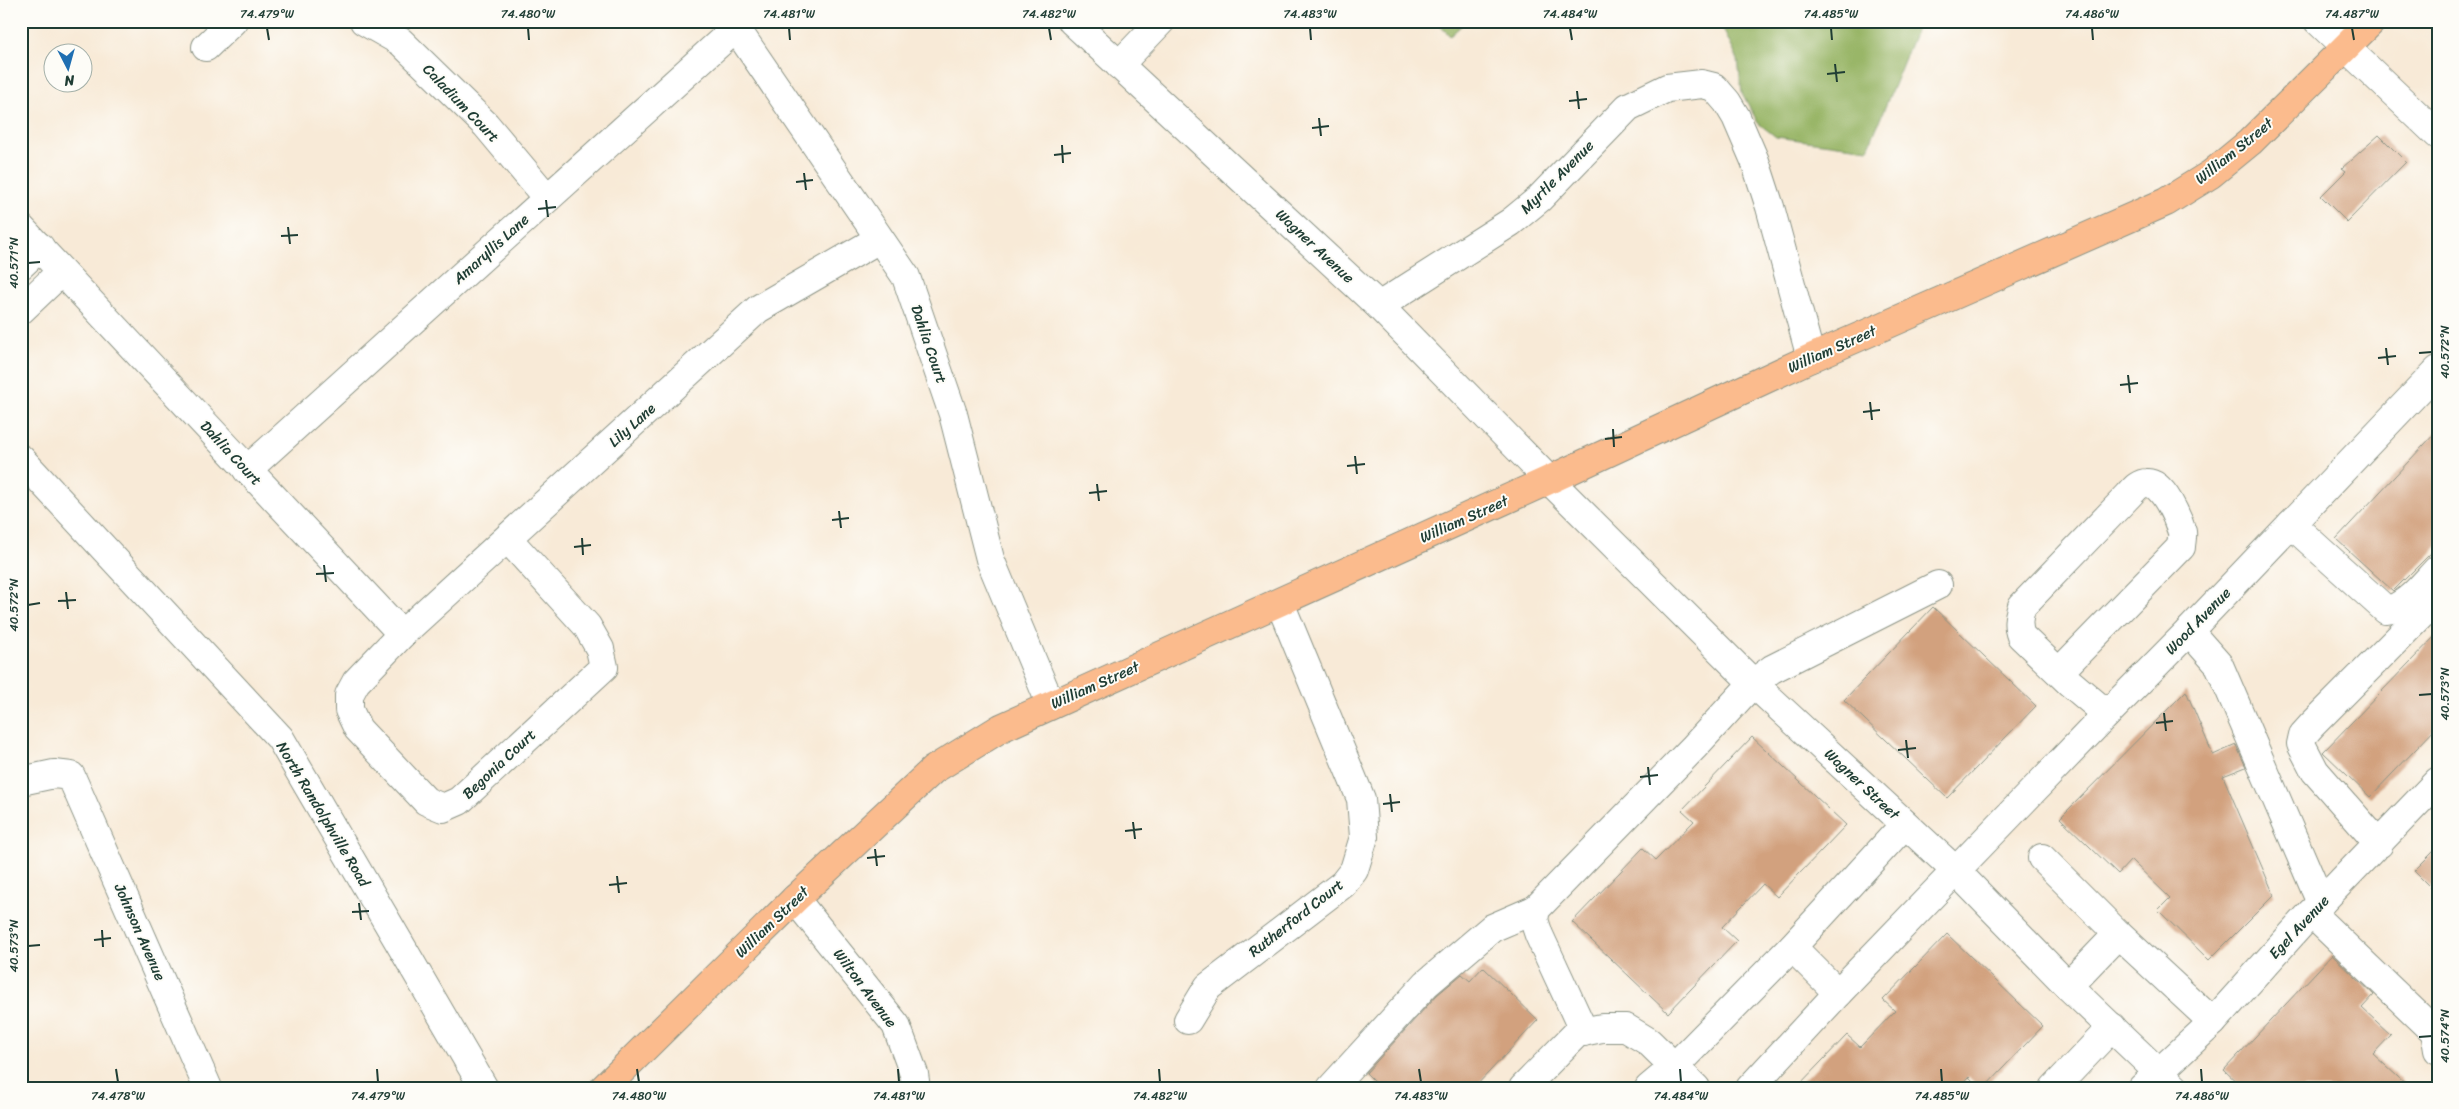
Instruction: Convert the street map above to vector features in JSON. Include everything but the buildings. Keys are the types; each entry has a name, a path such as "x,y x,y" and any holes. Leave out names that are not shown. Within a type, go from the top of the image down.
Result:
{"main road":[{"name":"William Street","path":"604,1088 795,899 933,770 1001,728 1550,480 1810,358 2166,202 2211,174 2250,142 2372,21"}],"street":[{"path":"206,47 233,21"},
{"name":"Caladium Court","path":"364,21 401,42 486,125 548,198"},
{"name":"Wagner Avenue","path":"1072,21 1379,306 1550,480"},
{"path":"1119,65 1161,21"},
{"path":"2318,21 2438,135"},
{"name":"Amaryllis Lane","path":"247,470 548,198 733,25"},
{"name":"Dahlia Court","path":"733,25 906,277 952,414 990,559 1050,705"},
{"name":"Myrtle Avenue","path":"1379,306 1511,222 1539,199 1628,107 1667,88 1702,84 1714,87 1736,117 1755,161 1770,207 1810,358"},
{"name":"Dahlia Court","path":"21,228 31,256 61,272 402,634"},
{"name":"Lily Lane","path":"402,634 758,309 879,239"},
{"path":"21,310 61,272"},
{"name":"Wood Avenue","path":"1750,1088 1838,993 2107,714 2189,632 2436,374"},
{"name":"North Randolphville Road","path":"21,459 280,738 484,1088"},
{"name":"Wagner Street","path":"1550,480 1753,683 1956,872 2068,986 2112,1027 2158,1082"},
{"path":"2064,666 2142,590 2181,547 2182,533 2167,497 2148,482 2139,485 2022,606 2018,627 2021,636 2035,650 2064,666 2069,682 2107,714"},
{"path":"2291,524 2386,610 2393,610 2401,604 2438,569"},
{"name":"Begonia Court","path":"402,634 356,682 349,695 349,710 358,729 426,801 443,808 460,801 604,667 600,649 586,626 507,538"},
{"path":"1332,1088 1426,984 1492,928 1536,909 1694,747 1753,683 1772,669 1938,585"},
{"path":"2379,844 2315,771 2301,744 2303,735 2438,598"},
{"name":"Rutherford Court","path":"1188,1020 1208,987 1343,884 1354,870 1364,838 1362,799 1280,603"},
{"path":"2189,632 2219,665 2316,908 2435,1032 2438,1050"},
{"name":"Johnson Avenue","path":"21,781 54,774 71,776 208,1088"},
{"name":"Egel Avenue","path":"2158,1082 2316,908 2438,781"},
{"path":"1650,1088 1674,1067 1792,947 1905,824"},
{"path":"2042,858 2118,934 2213,1022"},
{"name":"Wilton Avenue","path":"795,899 896,1025 914,1074 916,1088"},
{"path":"1536,909 1534,920 1539,935 1584,1032"},
{"path":"2068,986 2118,934"},
{"path":"1792,947 1838,993"},
{"path":"2054,1088 2112,1027"},
{"path":"1523,1088 1577,1033 1602,1028 1626,1028 1649,1042 1696,1088"}],"green space":[{"path":"1435,21 1466,21 1450,36"},
{"path":"1719,21 1920,21 1868,149 1776,137 1758,123 1742,93 1738,60"}]}
